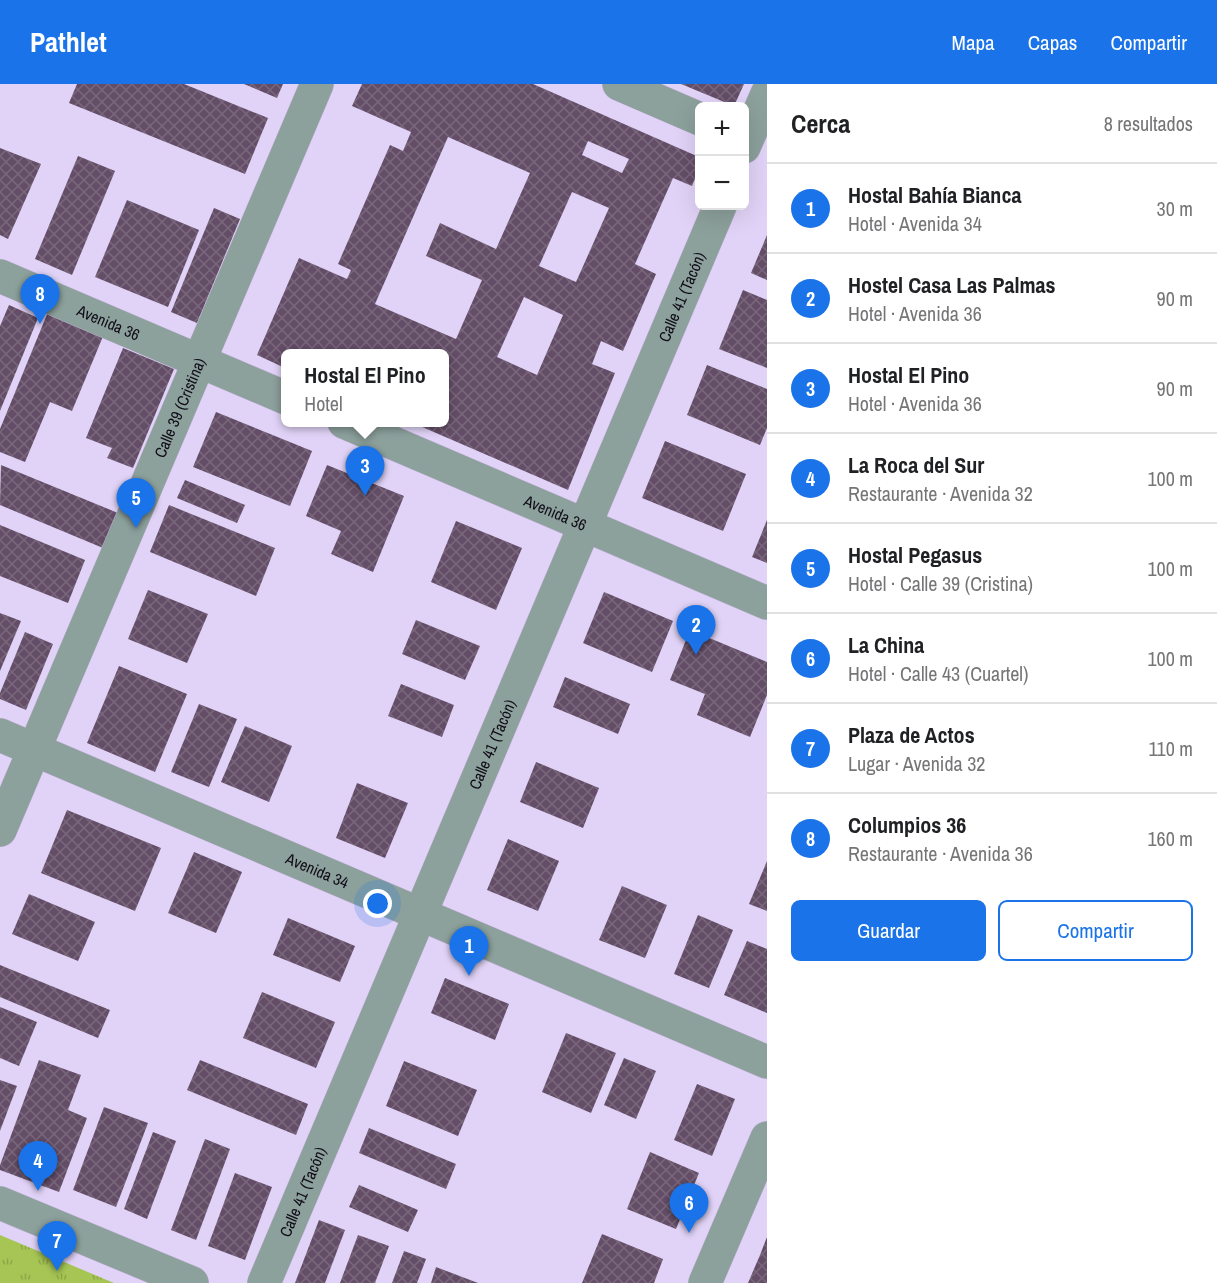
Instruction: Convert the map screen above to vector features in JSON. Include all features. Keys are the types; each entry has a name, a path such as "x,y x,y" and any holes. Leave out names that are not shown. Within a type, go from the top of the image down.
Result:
{"street":[{"name":"Calle 39 (Cristina)","path":"4,812 35,750 198,360 317,84"},
{"path":"619,84 695,117"},
{"path":"751,143 767,94"},
{"name":"Calle 41 (Tacón)","path":"264,1283 718,210"},
{"name":"Avenida 36","path":"0,276 281,396"},
{"name":"Avenida 36","path":"353,427 767,603"},
{"name":"Avenida 34","path":"0,735 767,1062"},
{"path":"705,1283 767,1138"},
{"path":"0,1203 192,1283"}],"green space":[{"path":"0,1235 114,1283 0,1283"}],"building":[{"path":"77,84 184,84 268,118 245,174 69,103"},
{"path":"244,84 283,84 277,98"},
{"path":"362,84 533,84 695,155 695,179 692,186 673,178 635,264 656,274 623,351 601,341 592,364 615,373 568,490 422,427 449,427 449,349 281,349 281,366 257,355 299,258 347,279 351,270 338,264 390,145 403,151 411,132 352,106","holes":["448,137 530,173 496,249 440,223 426,256 482,280 456,339 375,304","588,141 629,159 622,173 582,155","572,192 609,208 576,282 539,266","524,297 563,315 537,375 497,357"]},
{"path":"681,84 744,84 736,102 724,102"},
{"path":"0,148 41,164 8,239 0,235"},
{"path":"78,156 115,171 72,275 35,259"},
{"path":"127,200 199,230 168,307 95,277"},
{"path":"214,208 240,219 197,323 171,312"},
{"path":"767,235 767,280 751,273"},
{"path":"743,290 767,300 767,368 719,349"},
{"path":"9,305 38,318 0,411 0,326"},
{"path":"48,312 104,334 72,411 50,402 25,462 0,452 0,429"},
{"path":"123,348 174,369 133,468 107,458 112,448 86,438"},
{"path":"707,365 767,389 767,428 760,445 687,415"},
{"path":"216,412 312,451 290,506 193,467"},
{"path":"665,441 746,474 723,531 642,498"},
{"path":"1,465 118,513 103,548 0,505"},
{"path":"327,465 404,496 373,572 331,554 341,531 306,516"},
{"path":"185,480 245,505 237,523 177,498"},
{"path":"169,505 275,548 256,596 150,552"},
{"path":"767,520 767,563 752,557"},
{"path":"456,521 522,548 496,610 431,582"},
{"path":"0,525 85,560 68,603 0,576"},
{"path":"148,590 208,614 187,663 128,639"},
{"path":"604,592 673,621 652,672 583,643"},
{"path":"0,613 21,621 0,671"},
{"path":"416,620 480,646 465,680 402,654"},
{"path":"690,630 767,662 767,695 750,737 697,715 705,694 670,680"},
{"path":"25,632 53,644 26,710 0,699 0,693"},
{"path":"119,666 187,694 155,772 87,743"},
{"path":"565,677 630,704 618,734 553,707"},
{"path":"401,684 454,705 442,737 388,716"},
{"path":"199,704 237,719 209,787 171,772"},
{"path":"245,726 292,746 269,802 221,782"},
{"path":"536,762 599,788 583,828 520,802"},
{"path":"357,783 408,803 385,858 336,838"},
{"path":"67,810 161,848 135,911 41,873"},
{"path":"508,839 559,861 538,911 487,890"},
{"path":"194,852 242,872 216,933 168,913"},
{"path":"767,861 767,911 749,904"},
{"path":"622,886 667,905 645,958 599,940"},
{"path":"29,894 95,922 78,961 12,934"},
{"path":"698,915 733,930 709,988 674,974"},
{"path":"288,918 355,946 340,982 273,955"},
{"path":"747,941 767,949 767,1013 724,995"},
{"path":"0,965 110,1010 98,1038 0,997"},
{"path":"445,978 509,1004 495,1040 431,1013"},
{"path":"262,992 335,1022 316,1068 243,1038"},
{"path":"0,1007 37,1022 19,1066 0,1058"},
{"path":"566,1033 616,1053 591,1113 542,1092"},
{"path":"624,1058 656,1071 636,1119 604,1105"},
{"path":"39,1060 81,1075 68,1110 87,1118 59,1192 0,1170"},
{"path":"200,1060 308,1104 296,1135 187,1090"},
{"path":"404,1061 477,1090 458,1136 386,1106"},
{"path":"0,1080 17,1086 0,1131"},
{"path":"697,1084 735,1099 712,1156 674,1140"},
{"path":"104,1107 148,1123 116,1207 73,1190"},
{"path":"369,1128 456,1164 446,1189 359,1153"},
{"path":"153,1132 176,1141 147,1219 124,1209"},
{"path":"205,1139 230,1149 196,1240 171,1230"},
{"path":"650,1152 699,1173 676,1229 627,1209"},
{"path":"235,1173 272,1187 245,1260 208,1246"},
{"path":"359,1185 418,1210 408,1232 349,1207"},
{"path":"319,1220 345,1230 325,1283 295,1283"},
{"path":"602,1234 663,1259 654,1283 582,1283"},
{"path":"358,1235 389,1246 375,1283 340,1283"},
{"path":"767,1237 767,1283 748,1283 760,1255"},
{"path":"404,1251 426,1259 417,1283 392,1283"},
{"path":"436,1267 478,1283 431,1283"}],"place":[{"name":"Columpios 36","path":"40,324"},
{"name":"Hostal El Pino","path":"365,496"},
{"name":"Hostal Pegasus","path":"136,528"},
{"name":"Hostel Casa Las Palmas","path":"696,655"},
{"name":"Hostal Bahía Bianca","path":"469,976"},
{"name":"La Roca del Sur","path":"38,1191"},
{"name":"La China","path":"689,1233"},
{"name":"Plaza de Actos","path":"57,1271"}]}
